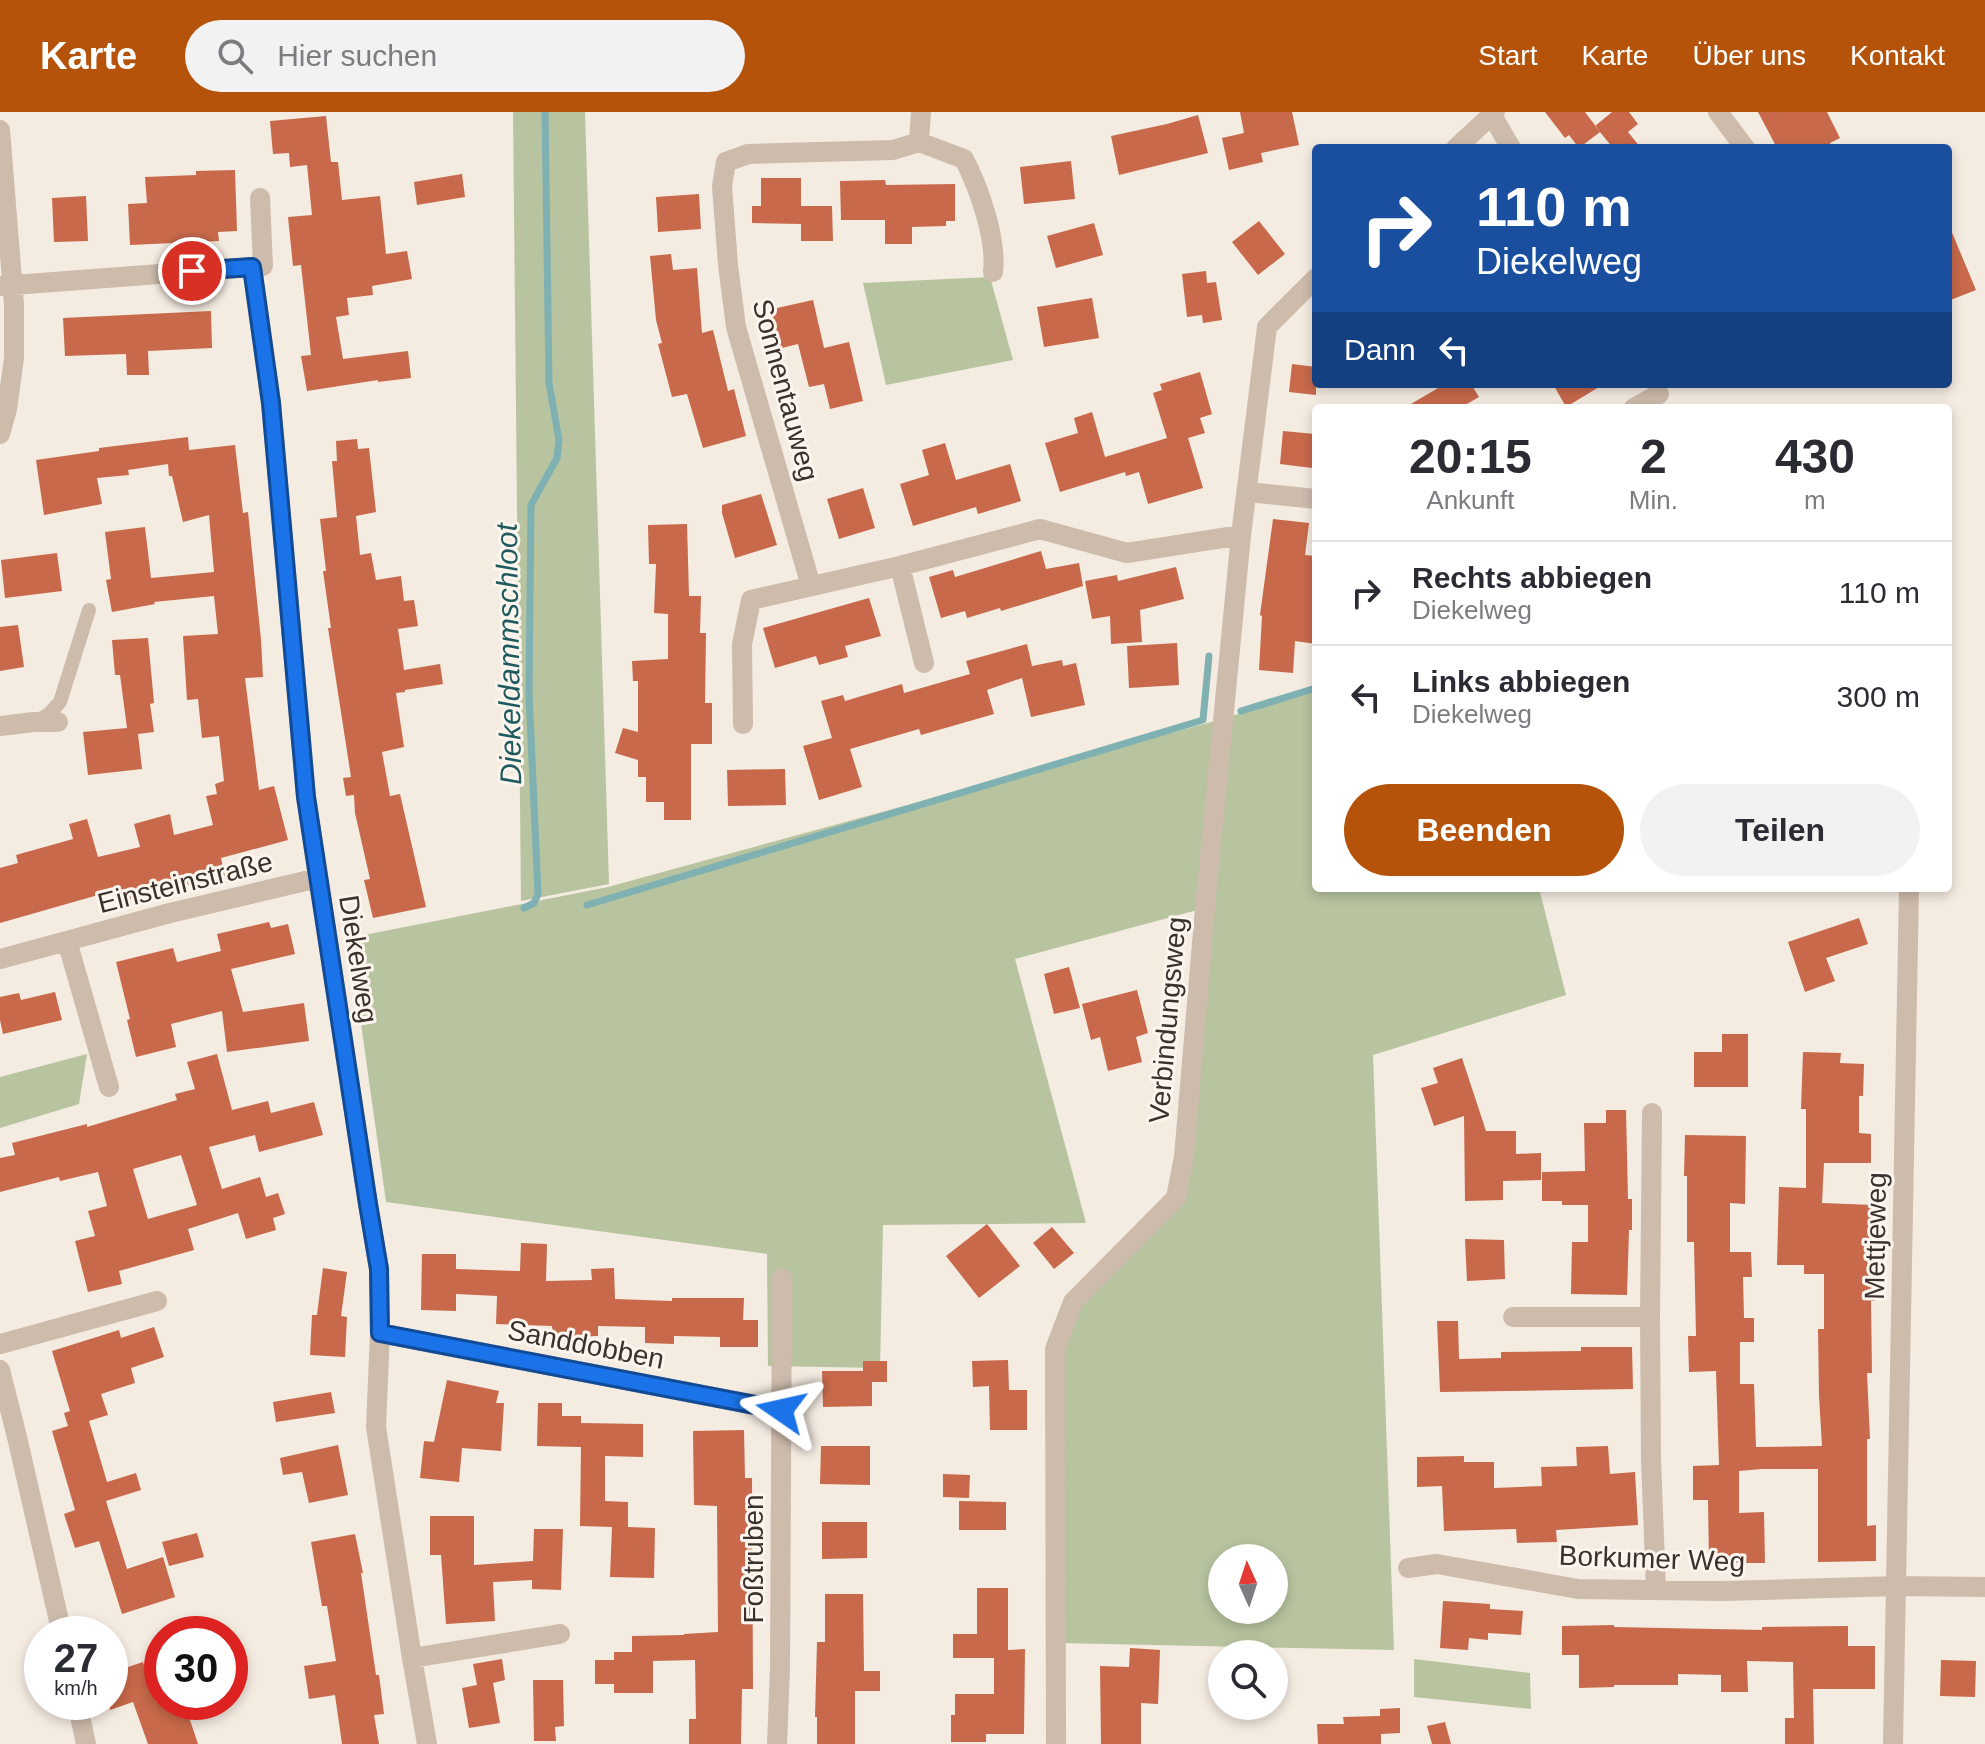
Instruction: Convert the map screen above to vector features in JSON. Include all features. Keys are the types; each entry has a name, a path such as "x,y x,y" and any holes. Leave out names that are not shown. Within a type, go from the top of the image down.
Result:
{"street":[{"path":"921,112 919,142 964,159 976,183 995,256 993,272"},
{"path":"1718,112 1742,144"},
{"path":"1460,144 1492,113 1509,144"},
{"path":"0,130 6,286 14,358 0,434"},
{"name":"Sonnentauweg","path":"811,586 736,327 722,186 726,162 748,154 893,150 919,142"},
{"name":"Diekelweg","path":"260,198 263,266 252,267 271,403 306,797 379,1269 376,1427 427,1744"},
{"path":"6,286 252,267"},
{"name":"Verbindungsweg","path":"1056,1744 1055,1349 1073,1302 1176,1198 1184,1157 1241,535 1267,327 1312,282"},
{"path":"1642,404 1660,395"},
{"path":"1248,492 1312,499"},
{"path":"743,724 742,644 751,600 900,566 1040,529 1127,553 1241,535"},
{"path":"900,566 924,663"},
{"path":"0,726 58,722"},
{"name":"Einsteinstraße","path":"0,959 170,913 318,878"},
{"name":"Mettjeweg","path":"1893,1744 1909,892"},
{"name":"Einsteinstraße","path":"67,941 109,1087"},
{"path":"1652,1113 1651,1459 1656,1590"},
{"name":"Foßtruben","path":"777,1744 782,1278"},
{"path":"0,1344 157,1301"},
{"path":"1513,1317 1650,1317"},
{"name":"Sanddobben","path":"380,1333 781,1410"},
{"path":"0,1370 58,1616"},
{"name":"Borkumer Weg","path":"1408,1568 1437,1564 1578,1589 1724,1591 1897,1586"},
{"path":"1897,1586 1985,1587"},
{"path":"412,1658 560,1634"},
{"path":"81,1720 86,1744"}],"lane":[{"path":"34,722 49,714 60,702 89,610"}],"green space":[{"path":"513,112 585,112 609,884 521,901"},
{"path":"990,277 1013,360 886,385 863,283"},
{"path":"1312,691 1312,892 1540,892 1566,995 1373,1055 1394,1650 1288,1648 1288,1640 1208,1640 1208,1646 1059,1643 1055,1349 1073,1302 1176,1198 1205,908 1015,959 1086,1223 883,1225 880,1368 768,1366 767,1254 386,1202 349,938 608,887 1222,719"},
{"path":"87,1054 79,1104 0,1128 0,1077"},
{"path":"1414,1659 1530,1673 1531,1709 1414,1697"}],"building":[{"path":"1240,112 1292,112 1299,145 1261,153 1263,162 1229,170 1222,138 1244,133"},
{"path":"1545,112 1585,112 1600,132 1584,144 1576,144 1569,135 1565,138"},
{"path":"1612,112 1629,112 1638,124 1628,132 1638,144 1610,144 1595,126"},
{"path":"1758,112 1827,112 1840,138 1831,144 1775,144"},
{"path":"1198,115 1208,153 1119,175 1111,136"},
{"path":"326,116 331,162 338,162 342,200 380,196 386,254 407,251 412,279 372,286 373,295 347,298 349,315 336,317 343,359 408,351 411,378 307,391 301,356 311,355 301,265 293,266 288,217 312,215 307,165 290,167 289,153 273,154 270,121"},
{"path":"1071,161 1075,199 1024,204 1020,167"},
{"path":"235,170 237,231 218,232 219,241 130,245 128,204 147,203 145,177"},
{"path":"462,174 465,197 417,205 414,182"},
{"path":"761,178 801,178 801,206 832,206 833,241 801,241 801,224 752,223 752,206 761,206"},
{"path":"885,180 886,185 955,184 955,221 946,221 946,226 912,227 912,244 885,244 885,220 841,220 840,181"},
{"path":"699,194 701,229 658,232 656,197"},
{"path":"86,196 88,241 54,242 52,198"},
{"path":"1259,221 1285,254 1258,275 1232,242"},
{"path":"1094,223 1103,255 1056,268 1047,236"},
{"path":"1952,233 1976,290 1952,299"},
{"path":"671,254 673,270 697,268 702,333 713,330 728,391 734,389 746,436 703,448 687,394 672,397 658,344 662,343 656,320 650,256"},
{"path":"1206,271 1207,283 1216,282 1222,320 1203,323 1202,315 1187,317 1182,274"},
{"path":"1092,298 1099,338 1044,347 1037,307"},
{"path":"813,300 824,348 849,342 863,401 830,409 824,384 809,387 798,344 778,349 768,310"},
{"path":"211,311 212,348 148,351 149,375 127,375 126,354 65,356 63,318"},
{"path":"1292,364 1312,366 1312,388 1316,388 1316,395 1289,392"},
{"path":"1200,372 1212,414 1200,418 1205,433 1188,438 1203,488 1148,504 1139,472 1126,476 1125,472 1060,492 1045,443 1078,433 1074,418 1092,412 1105,457 1167,438 1153,393 1162,390 1160,384"},
{"path":"1438,388 1473,388 1479,397 1467,404 1411,404"},
{"path":"1555,388 1597,388 1571,404 1564,404"},
{"path":"1283,431 1312,434 1312,468 1280,464"},
{"path":"188,437 189,450 235,445 243,513 248,512 261,640 263,677 245,678 259,790 274,786 288,840 221,858 225,876 122,901 119,889 0,923 0,868 18,863 16,855 73,839 69,824 87,819 98,857 140,847 134,824 170,814 174,835 213,825 206,796 217,794 215,784 224,781 219,736 202,738 198,699 187,700 183,636 218,634 214,596 154,602 112,612 106,580 111,579 105,532 145,527 151,578 214,572 209,515 183,522 168,464 128,470 129,475 97,478 102,504 44,515 36,460 99,451 99,448"},
{"path":"357,439 358,449 369,448 376,512 356,516 360,555 371,553 376,580 401,576 404,601 414,600 418,626 398,629 404,670 440,664 443,684 396,693 404,747 382,752 390,796 400,794 426,907 373,918 364,880 370,879 354,795 346,796 343,778 351,777 328,628 331,628 320,519 337,517 332,461 337,461 336,441"},
{"path":"945,443 956,480 1010,464 1021,501 978,514 976,507 913,526 900,484 929,475 922,450"},
{"path":"863,488 875,528 839,539 827,499"},
{"path":"761,494 777,545 735,558 722,505"},
{"path":"1273,519 1309,523 1305,555 1312,556 1312,643 1295,641 1293,673 1259,670 1260,615"},
{"path":"687,524 689,596 701,596 700,633 706,633 705,703 712,703 712,744 691,744 691,820 664,820 664,802 646,802 646,777 638,777 638,760 615,753 623,728 638,732 638,681 633,681 632,661 668,659 668,614 654,613 656,564 649,564 648,525"},
{"path":"1041,551 1046,569 1079,563 1083,586 1001,611 1000,608 967,618 965,611 941,618 929,577 953,570 955,577"},
{"path":"57,553 62,591 5,598 1,560"},
{"path":"1176,567 1184,599 1140,610 1142,642 1111,644 1110,616 1092,619 1085,581 1117,575 1118,581"},
{"path":"869,598 881,636 845,646 848,657 819,665 816,656 775,668 763,628"},
{"path":"18,625 24,667 0,671 0,627"},
{"path":"148,638 154,732 138,734 142,769 88,775 83,732 127,728 120,675 115,675 112,640"},
{"path":"1177,643 1179,685 1129,688 1127,646"},
{"path":"1027,644 1032,666 1062,660 1063,666 1076,663 1085,705 1031,717 1022,678 987,690 994,714 921,735 919,729 850,749 862,787 819,800 803,746 832,738 821,701 843,695 845,701 902,684 904,693 970,674 966,661"},
{"path":"785,769 786,805 728,806 727,770"},
{"path":"1859,918 1868,944 1826,958 1835,981 1805,992 1788,942"},
{"path":"269,922 271,928 288,924 295,954 231,969 243,1012 304,1003 309,1041 227,1052 222,1011 171,1024 176,1047 136,1057 116,962 173,948 177,962 221,951 217,934"},
{"path":"1069,967 1080,1008 1054,1014 1044,974"},
{"path":"1137,990 1148,1033 1136,1037 1142,1062 1108,1071 1100,1037 1091,1040 1082,1004"},
{"path":"55,992 62,1020 3,1034 0,997 19,993 21,1000"},
{"path":"1722,1034 1748,1034 1748,1087 1694,1087 1694,1052 1722,1052"},
{"path":"1803,1052 1841,1053 1840,1063 1864,1064 1863,1096 1859,1096 1859,1133 1871,1134 1871,1163 1824,1163 1822,1203 1874,1205 1872,1373 1867,1373 1870,1439 1867,1439 1867,1526 1876,1525 1876,1561 1818,1562 1818,1469 1762,1469 1739,1471 1739,1513 1764,1512 1765,1563 1709,1563 1708,1500 1693,1500 1693,1466 1719,1465 1716,1371 1689,1372 1688,1336 1696,1336 1694,1242 1687,1242 1685,1135 1746,1136 1745,1204 1730,1203 1730,1252 1751,1252 1752,1277 1743,1277 1744,1318 1754,1318 1754,1342 1740,1342 1740,1384 1754,1384 1756,1447 1822,1446 1818,1329 1824,1329 1824,1274 1804,1274 1804,1265 1777,1265 1779,1187 1806,1188 1806,1109 1801,1109"},
{"path":"217,1054 232,1110 268,1101 271,1113 314,1102 323,1135 259,1152 255,1135 209,1147 222,1189 260,1177 266,1197 278,1193 285,1214 273,1218 276,1230 246,1239 238,1213 188,1229 194,1250 119,1271 122,1284 88,1292 75,1241 95,1236 88,1211 107,1206 98,1172 60,1181 59,1177 0,1192 0,1158 15,1155 12,1143 87,1124 87,1127 177,1100 175,1094 195,1089 187,1062","holes":["181,1155 197,1205 148,1219 133,1169"]},
{"path":"1462,1058 1486,1131 1516,1131 1516,1154 1541,1153 1541,1180 1503,1181 1503,1200 1465,1201 1464,1116 1434,1126 1421,1088 1438,1083 1433,1068"},
{"path":"1606,1110 1626,1110 1628,1199 1632,1199 1627,1295 1571,1294 1572,1242 1588,1242 1588,1205 1542,1201 1542,1172 1585,1171 1584,1123 1606,1123"},
{"path":"987,1224 1020,1266 979,1298 946,1256"},
{"path":"1052,1227 1074,1253 1054,1269 1033,1243"},
{"path":"1465,1239 1504,1240 1505,1279 1467,1281"},
{"path":"521,1243 547,1244 546,1281 592,1280 591,1269 614,1268 615,1299 672,1301 672,1298 744,1298 743,1320 758,1320 758,1347 720,1347 720,1337 674,1336 674,1344 645,1343 645,1327 598,1326 598,1336 553,1337 552,1326 496,1324 497,1296 456,1294 456,1311 421,1310 422,1254 456,1254 456,1269 520,1271"},
{"path":"323,1268 347,1272 341,1316 347,1317 345,1357 310,1355 312,1315 317,1315"},
{"path":"1437,1321 1458,1321 1459,1359 1501,1358 1501,1352 1632,1347 1633,1389 1440,1392"},
{"path":"154,1327 164,1357 131,1368 135,1383 101,1394 108,1415 89,1421 107,1482 136,1473 141,1490 106,1501 127,1569 163,1557 175,1597 122,1614 99,1541 75,1548 64,1514 75,1510 52,1431 68,1426 64,1413 70,1411 52,1351 119,1330 121,1338"},
{"path":"1008,1360 1009,1390 1027,1390 1027,1430 990,1430 989,1386 973,1387 972,1361"},
{"path":"863,1361 887,1361 887,1382 872,1382 872,1406 823,1407 822,1371 863,1371"},
{"path":"447,1380 499,1391 496,1403 504,1403 501,1451 462,1448 459,1482 420,1478 424,1441 434,1442"},
{"path":"331,1392 335,1413 276,1422 273,1402"},
{"path":"538,1403 562,1403 562,1416 581,1416 581,1423 643,1424 643,1457 605,1456 605,1501 628,1502 628,1527 655,1528 654,1578 610,1577 612,1527 580,1526 581,1447 537,1446"},
{"path":"744,1430 745,1478 752,1478 753,1689 742,1689 741,1744 689,1744 689,1719 696,1719 695,1660 653,1661 653,1693 614,1693 614,1684 595,1684 595,1660 614,1660 614,1652 632,1652 632,1636 718,1632 717,1506 694,1505 693,1431"},
{"path":"338,1445 348,1495 309,1503 302,1472 283,1475 280,1458"},
{"path":"821,1446 870,1446 870,1485 820,1484"},
{"path":"1608,1446 1610,1474 1635,1472 1638,1525 1556,1530 1557,1542 1517,1543 1516,1529 1444,1531 1442,1486 1417,1487 1417,1457 1464,1456 1464,1462 1494,1462 1494,1488 1542,1486 1541,1467 1577,1466 1576,1447"},
{"path":"943,1474 970,1475 969,1498 943,1497"},
{"path":"959,1501 1006,1502 1006,1530 959,1530"},
{"path":"430,1516 474,1516 474,1565 533,1561 534,1529 563,1529 561,1590 532,1589 532,1580 493,1582 495,1621 446,1624 441,1555 430,1555"},
{"path":"822,1522 867,1522 867,1558 822,1559"},
{"path":"197,1533 204,1557 169,1566 162,1542"},
{"path":"355,1534 384,1714 374,1715 379,1744 342,1744 335,1695 309,1699 304,1666 336,1661 327,1606 322,1606 311,1542"},
{"path":"977,1588 1008,1588 1008,1650 1025,1649 1024,1734 986,1734 986,1742 951,1742 955,1694 994,1694 994,1658 953,1658 953,1634 977,1634"},
{"path":"825,1594 863,1594 864,1671 880,1671 880,1691 855,1691 855,1744 817,1744 817,1642 825,1642"},
{"path":"1443,1601 1490,1604 1490,1609 1523,1611 1521,1635 1488,1633 1488,1640 1469,1638 1468,1650 1440,1648"},
{"path":"1562,1626 1762,1630 1762,1627 1848,1626 1848,1646 1875,1646 1875,1689 1813,1689 1814,1744 1785,1744 1785,1718 1794,1718 1793,1662 1747,1661 1748,1692 1721,1692 1721,1675 1678,1674 1678,1685 1579,1688 1579,1655 1562,1655"},
{"path":"1130,1648 1160,1650 1158,1704 1141,1703 1141,1744 1101,1744 1100,1666 1129,1667"},
{"path":"502,1659 505,1680 493,1683 500,1723 469,1728 462,1688 477,1685 473,1664"},
{"path":"1941,1660 1976,1661 1975,1697 1940,1696"},
{"path":"143,1662 144,1665 144,1720 190,1720 198,1744 148,1744 133,1702 128,1704 128,1667"},
{"path":"533,1680 563,1680 564,1726 555,1727 556,1741 534,1741"},
{"path":"1400,1708 1400,1733 1381,1734 1381,1744 1318,1744 1317,1724 1344,1724 1343,1717 1380,1716 1380,1709"},
{"path":"1445,1722 1451,1744 1432,1744 1427,1726"}],"waterway":[{"name":"Diekeldammschloot","path":"524,908 534,903 538,894 529,693 531,505 557,458 559,440 549,383 545,112"},
{"name":"Diekeldammschloot","path":"587,905 1203,720 1209,656"},
{"path":"1241,711 1312,689"}],"route":[{"path":"192,271 252,267 271,403 306,797 379,1269 380,1333 781,1410"}]}
